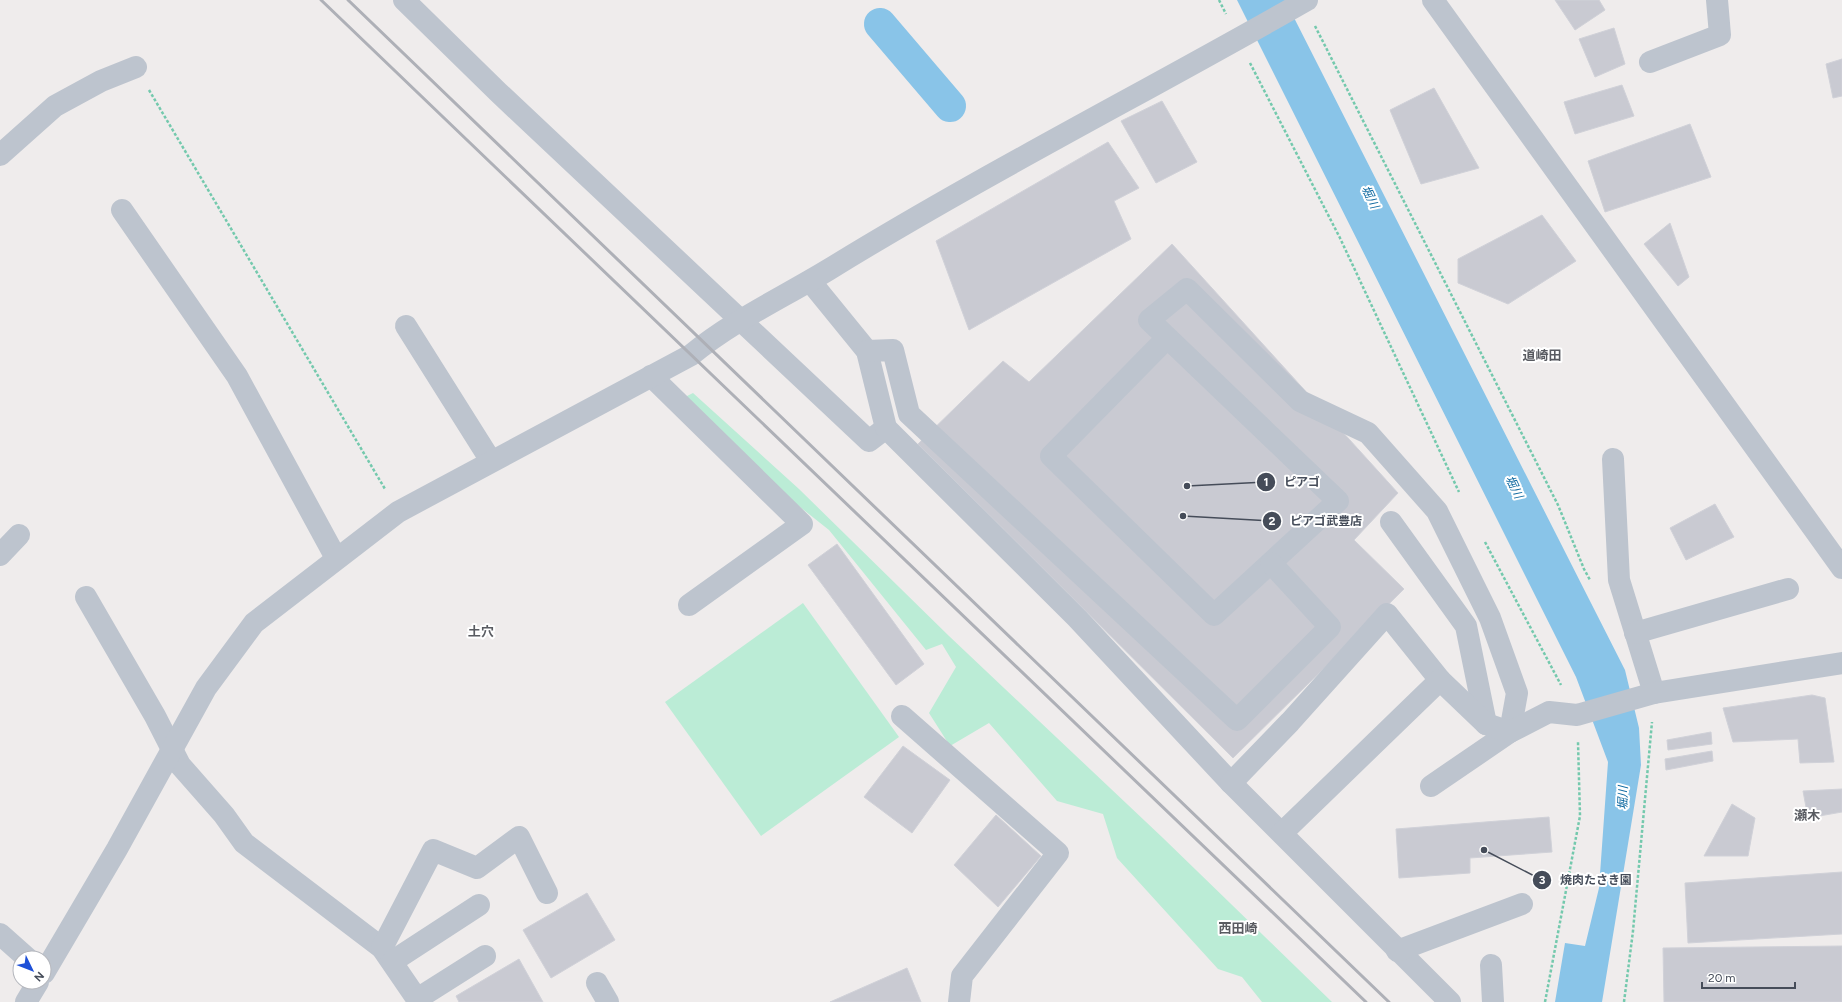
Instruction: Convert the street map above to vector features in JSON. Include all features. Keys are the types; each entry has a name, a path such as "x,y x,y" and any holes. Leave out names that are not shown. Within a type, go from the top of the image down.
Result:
{"street":[{"path":"404,0 504,97 869,441 886,428"},
{"path":"1433,0 1842,568"},
{"path":"1650,62 1720,36 1716,0"},
{"path":"52,960 118,849 206,688 254,622 336,558 398,512 691,355 704,344 741,321 880,238 1305,1"},
{"path":"0,154 55,106 101,81 136,67"},
{"path":"122,210 237,376 336,558"},
{"path":"810,281 867,351 886,428 1077,618 1232,783 1450,1002"},
{"path":"1167,338 1052,456 1214,615 1338,501 1149,320 1187,289 1300,401 1368,433 1437,511 1490,618 1517,693 1510,732"},
{"path":"406,326 491,461"},
{"path":"867,351 893,350 909,414 1237,720 1330,627 1271,563"},
{"path":"651,376 802,524 689,605"},
{"path":"1613,459 1619,580 1654,693"},
{"path":"1391,522 1466,626 1486,724"},
{"path":"0,555 19,535"},
{"path":"1635,633 1788,589"},
{"path":"86,597 155,716 180,765 224,815 244,843 387,955 418,1000 485,956"},
{"path":"1232,783 1387,614 1440,680 1486,724 1510,732"},
{"path":"1431,786 1510,732 1549,712 1576,715 1654,693 1840,670"},
{"path":"1282,833 1440,680"},
{"path":"902,716 1058,853 962,976 959,1002"},
{"path":"387,955 433,850 477,868 518,837 547,893"},
{"path":"1398,951 1522,904"},
{"path":"387,955 479,906"},
{"path":"0,934 18,950"},
{"path":"1491,965 1493,1002"},
{"path":"597,983 608,1002"},
{"path":"26,1002 33,990"}],"path":[{"path":"1218,0 1340,238 1460,494"},
{"path":"1305,1 1558,505 1584,569 1592,583"},
{"path":"136,67 398,512"},
{"path":"1482,536 1576,715 1580,767 1580,816 1545,1002"},
{"path":"1624,1002 1633,923 1654,693"}],"green space":[{"path":"693,393 799,489 949,636 1163,838 1332,1002 1262,1002 1242,977 1218,969 1117,858 1103,814 1057,801 989,723 950,746 929,713 956,667 942,644 926,650 829,530 708,434 677,401"},
{"path":"803,603 899,737 761,836 665,702"}],"water":[{"name":"堀川","path":"1237,0 1285,0 1625,670 1639,728 1641,765 1602,1002 1555,1002 1565,943 1585,946 1599,888 1608,762 1576,677"}],"building":[{"path":"1555,0 1599,0 1605,10 1575,30"},
{"path":"1614,28 1625,64 1595,77 1579,39"},
{"path":"1842,59 1842,96 1833,98 1826,64"},
{"path":"1622,85 1634,116 1575,134 1564,102"},
{"path":"1434,88 1479,168 1421,184 1390,110"},
{"path":"1162,101 1197,162 1156,183 1121,121"},
{"path":"1690,124 1711,177 1605,212 1588,161"},
{"path":"1108,142 1139,188 1114,201 1131,239 969,330 936,241"},
{"path":"1542,215 1576,261 1508,304 1458,283 1458,259"},
{"path":"1670,223 1689,277 1678,286 1644,244"},
{"path":"1172,244 1398,493 1354,540 1404,589 1233,758 918,444 1003,361 1029,382"},
{"path":"1715,504 1734,537 1686,560 1670,528"},
{"path":"837,544 924,664 896,685 808,565"},
{"path":"1812,695 1825,698 1834,762 1800,763 1798,739 1733,742 1723,708"},
{"path":"1711,732 1712,744 1668,750 1667,740"},
{"path":"903,746 950,780 912,833 864,797"},
{"path":"1712,751 1713,761 1666,770 1665,759"},
{"path":"1842,789 1842,812 1808,818 1803,791"},
{"path":"1732,804 1755,818 1748,856 1704,856"},
{"path":"996,815 1041,856 998,907 954,865"},
{"path":"1549,817 1552,852 1470,858 1470,873 1399,878 1396,829"},
{"path":"1842,872 1842,934 1688,943 1685,883"},
{"path":"587,893 615,940 551,978 523,930"},
{"path":"1842,946 1842,1002 1664,1002 1663,948"},
{"path":"519,959 543,1002 459,1002 456,996"},
{"path":"907,968 921,1002 830,1002"}],"waterway":[{"path":"880,24 950,106"}],"railway":[{"path":"321,0 1366,1002"},
{"path":"348,0 1389,1002"}],"place":[{"name":"ピアゴ","path":"1187,486"},
{"name":"ピアゴ武豊店","path":"1183,516"},
{"name":"焼肉たさき園","path":"1484,850"}],"district":[{"name":"道崎田","path":"1542,355"},
{"name":"土穴","path":"481,631"},
{"name":"瀬木","path":"1807,815"},
{"name":"西田崎","path":"1238,928"}]}
